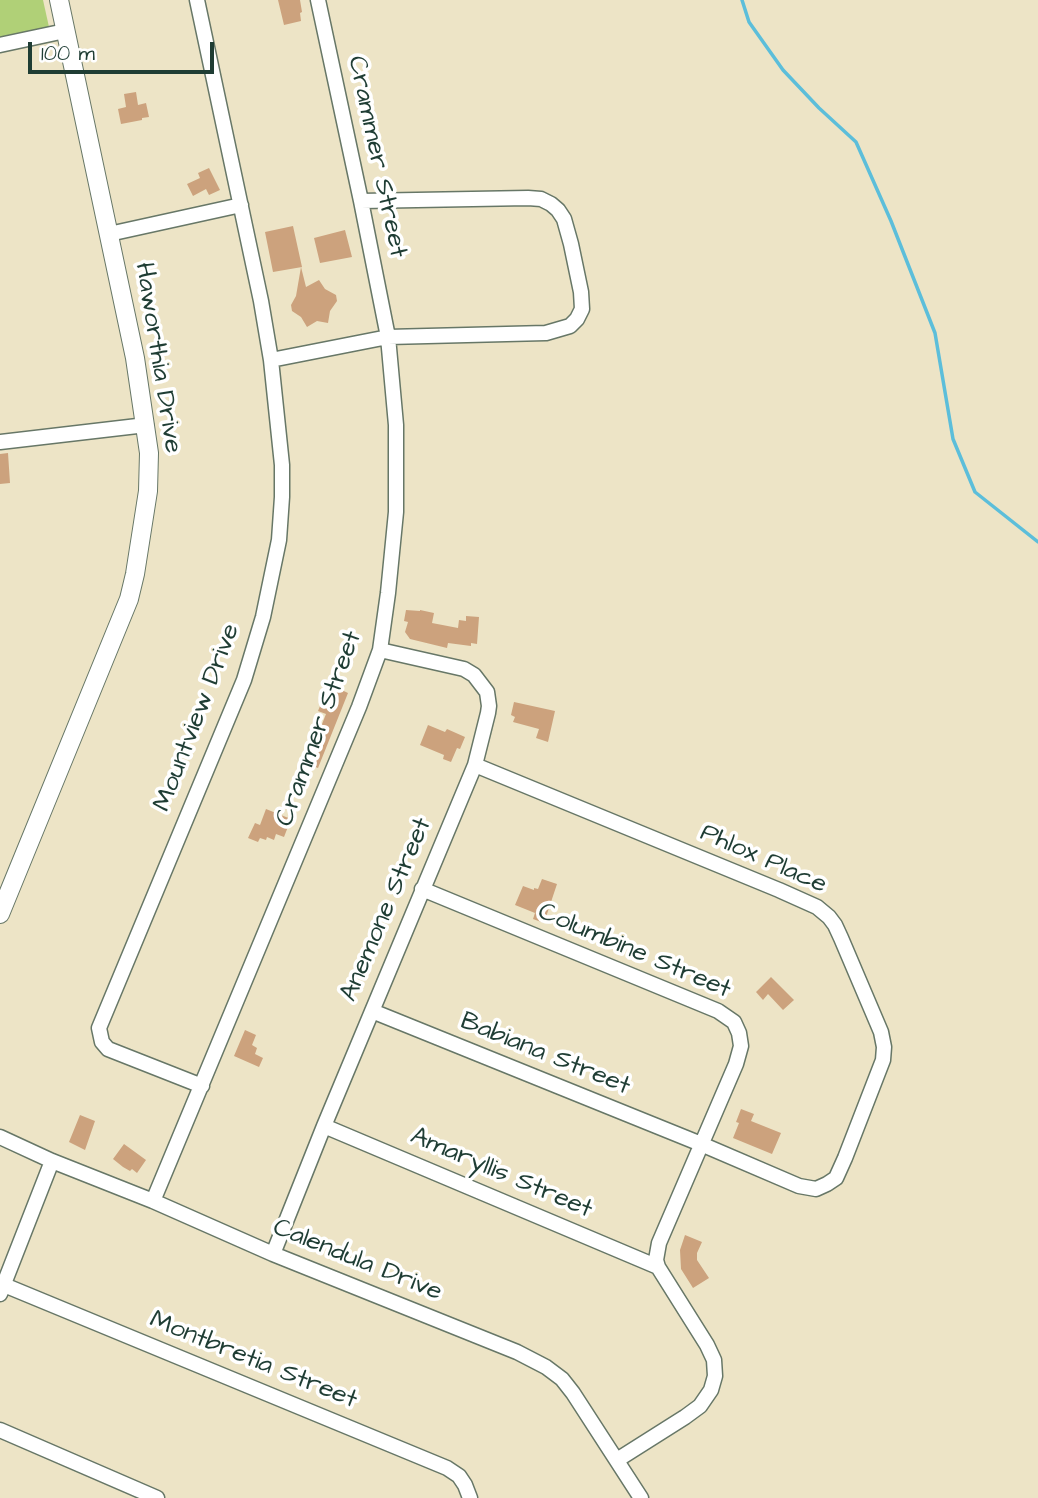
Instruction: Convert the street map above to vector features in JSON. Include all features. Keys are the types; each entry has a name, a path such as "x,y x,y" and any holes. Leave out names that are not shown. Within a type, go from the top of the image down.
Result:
{"street":[{"name":"Haworthia Drive","path":"0,914 129,599 148,491 149,453 135,358 59,0"},
{"name":"Mountview Drive","path":"197,0 271,360 282,465 279,540 263,617 244,680 99,1028 102,1042 116,1054 202,1086"},
{"name":"Crammer Street","path":"153,1201 336,765 380,650 388,593 396,512 396,425 388,337 318,0"},
{"path":"0,45 65,32"},
{"path":"271,360 388,337 546,333 570,326 577,319 582,309 581,292 564,219 558,210 541,199 361,201"},
{"path":"109,234 241,205"},
{"path":"0,442 146,425"},
{"name":"Anemone Street","path":"273,1254 475,765 489,706 487,692 482,684 464,669 380,650"},
{"name":"Phlox Place","path":"475,765 817,907 829,916 835,925 881,1032 884,1047 883,1060 836,1178 816,1189 799,1186 701,1144"},
{"name":"Columbine Street","path":"422,889 718,1011 734,1022 741,1046 736,1064 659,1243 656,1260 658,1267"},
{"name":"Babiana Street","path":"372,1011 701,1144"},
{"name":"Amaryllis Street","path":"324,1126 658,1267"},
{"name":"Calendula Drive","path":"0,1137 273,1254 517,1352 546,1367 573,1393 641,1498"},
{"path":"2,1289 52,1161"},
{"path":"617,1460 700,1406 715,1376 715,1360 658,1267"},
{"name":"Montbretia Street","path":"2,1289 446,1468 459,1476 466,1485 470,1498"},
{"path":"0,1430 157,1498"}],"green space":[{"path":"0,0 43,0 49,27 0,37"}],"building":[{"path":"278,0 300,0 301,21 284,25"},
{"path":"136,92 138,105 146,103 149,117 121,124 118,109 126,107 124,94"},
{"path":"209,168 220,190 209,195 206,189 193,196 187,184 200,178 198,173"},
{"path":"293,226 302,267 273,272 265,232"},
{"path":"345,230 352,257 320,263 314,238"},
{"path":"301,267 306,287 319,280 325,289 336,295 337,301 330,311 328,323 317,321 307,327 301,317 292,311 291,305 296,296"},
{"path":"8,453 10,483 0,484 0,454"},
{"path":"406,610 434,613 432,623 458,628 459,620 466,621 466,616 479,617 477,644 471,643 471,646 448,643 447,648 410,639 405,632 408,622 404,621"},
{"path":"329,684 348,693 318,768 302,762 307,750 311,752 326,714 318,711"},
{"path":"514,702 555,711 548,742 536,738 539,729 513,722 515,717 511,715"},
{"path":"428,725 465,737 451,762 443,759 444,755 420,745"},
{"path":"266,809 291,819 284,837 276,834 274,840 267,837 266,840 260,838 258,842 248,838 255,823 260,825"},
{"path":"542,879 557,884 544,923 533,919 535,913 515,905 523,886 538,889"},
{"path":"771,977 794,1000 783,1010 768,994 763,1000 756,992"},
{"path":"245,1030 256,1035 252,1045 257,1048 255,1054 263,1058 259,1067 234,1056"},
{"path":"741,1109 754,1114 751,1121 781,1133 772,1154 733,1138"},
{"path":"80,1115 95,1121 85,1150 69,1142"},
{"path":"124,1144 146,1160 137,1173 113,1159"},
{"path":"685,1235 702,1242 697,1260 709,1278 693,1288 681,1269 680,1250"}],"waterway":[{"path":"742,0 749,22 783,70 856,142 891,221 935,333 953,439 975,492 1038,542"}]}
